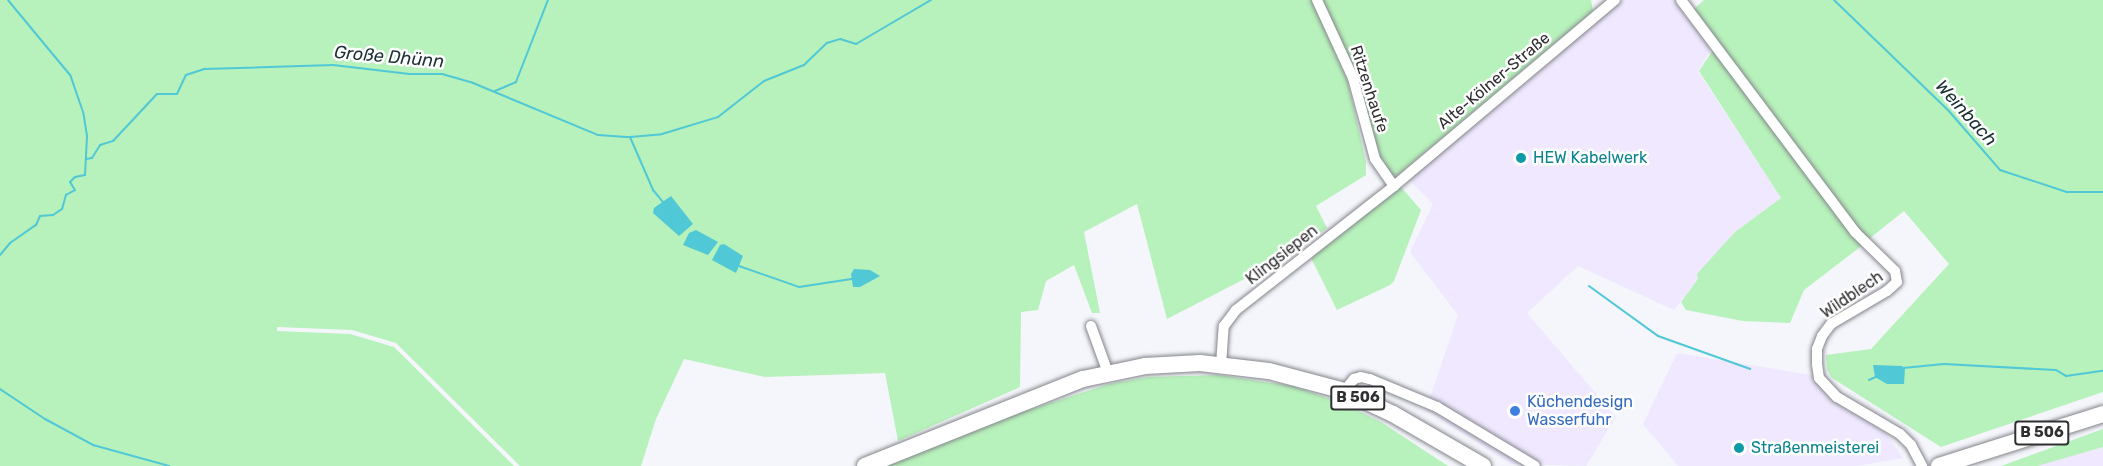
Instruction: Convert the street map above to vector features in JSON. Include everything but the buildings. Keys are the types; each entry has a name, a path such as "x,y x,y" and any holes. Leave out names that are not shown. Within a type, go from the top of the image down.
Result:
{"main road":[{"name":"B 506","path":"865,466 1048,392 1108,373 1146,366 1221,365 1292,375 1344,391 1393,414 1482,466"},
{"name":"B 506","path":"1939,466 2103,414"}],"street":[{"name":"Ritzenhaufe","path":"1317,0 1353,78 1375,159 1394,186"},
{"name":"Alte-Kölner-Straße","path":"1394,186 1615,0"},
{"name":"Wildblech","path":"1681,0 1855,232 1895,271 1897,282 1887,291 1831,324 1822,336 1817,349 1817,364 1819,378 1838,398 1900,434 1911,445 1922,466"},
{"name":"Klingsiepen","path":"1221,365 1227,319 1394,186"},
{"path":"1091,326 1108,373"},
{"path":"1344,391 1354,379 1370,379 1437,407 1535,466"}],"shaded area":[{"path":"1619,0 1678,0 1711,49 1698,71 1781,198 1735,232 1674,310 1578,266 1527,313 1616,417 1586,466 1511,464 1426,410 1458,315 1410,252 1433,204 1403,174"},
{"path":"1677,353 1812,375 1830,398 1886,433 1903,458 1857,466 1678,466 1643,424"},
{"path":"2103,447 2103,466 2035,466"}],"green space":[{"path":"0,0 1312,0 1348,82 1366,162 1366,175 1316,206 1327,228 1287,257 1167,319 1137,204 1084,232 1100,313 1092,313 1074,265 1046,281 1038,310 1021,312 1020,387 898,441 885,373 765,377 684,359 656,419 641,466 520,466 396,343 352,330 277,327 277,331 350,334 394,347 514,466 0,466"},
{"path":"1322,0 1591,0 1593,11 1398,175 1390,176 1379,157 1355,77"},
{"path":"1704,0 2103,0 2103,392 1941,447 1832,378 1827,370 1826,355 1871,349 1949,264 1904,211 1869,239 1853,223 1692,11"},
{"path":"1713,50 1864,244 1804,290 1790,323 1743,321 1686,310 1681,302 1698,279 1697,274 1735,232 1781,198 1699,71"},
{"path":"1401,187 1421,210 1394,281 1337,310 1311,258"},
{"path":"1219,375 1293,386 1342,403 1381,422 1448,466 886,466 1004,418 1109,384 1148,377"},
{"path":"2103,429 2103,447 2037,466 2001,466"}],"water":[{"path":"671,196 693,224 679,236 653,213 654,208"},
{"path":"696,230 718,242 708,255 683,245 689,233"},
{"path":"724,244 743,256 736,273 712,260 720,245"},
{"path":"854,269 870,270 880,276 860,287 853,287 851,274"},
{"path":"1873,365 1902,366 1905,368 1904,384 1887,384 1875,377"}],"waterway":[{"path":"0,255 10,243 36,225 40,216 53,215 62,209 66,195 75,190 70,182 75,177 85,175 87,136 83,112 70,75 8,0"},
{"path":"495,91 516,82 548,0"},
{"name":"Große Dhünn","path":"86,159 92,158 100,145 113,141 157,94 177,94 186,75 205,69 333,65 409,74 442,74 473,83 598,135 630,137 662,134 718,117 764,81 804,65 827,43 840,39 856,44 931,0"},
{"name":"Weinbach","path":"1834,0 1948,110 2000,170 2067,192 2103,192"},
{"path":"630,137 653,190 664,203"},
{"path":"739,266 799,287 851,279"},
{"path":"1589,286 1658,336 1750,369"},
{"path":"1903,368 1944,364 2056,370 2066,376 2103,371"},
{"path":"1869,380 1878,376"},
{"path":"0,389 45,419 93,445 169,466"}],"place":[{"name":"HEW Kabelwerk","path":"1521,158"},
{"name":"Küchendesign Wasserfuhr","path":"1515,411"},
{"name":"Straßenmeisterei","path":"1739,448"}]}
